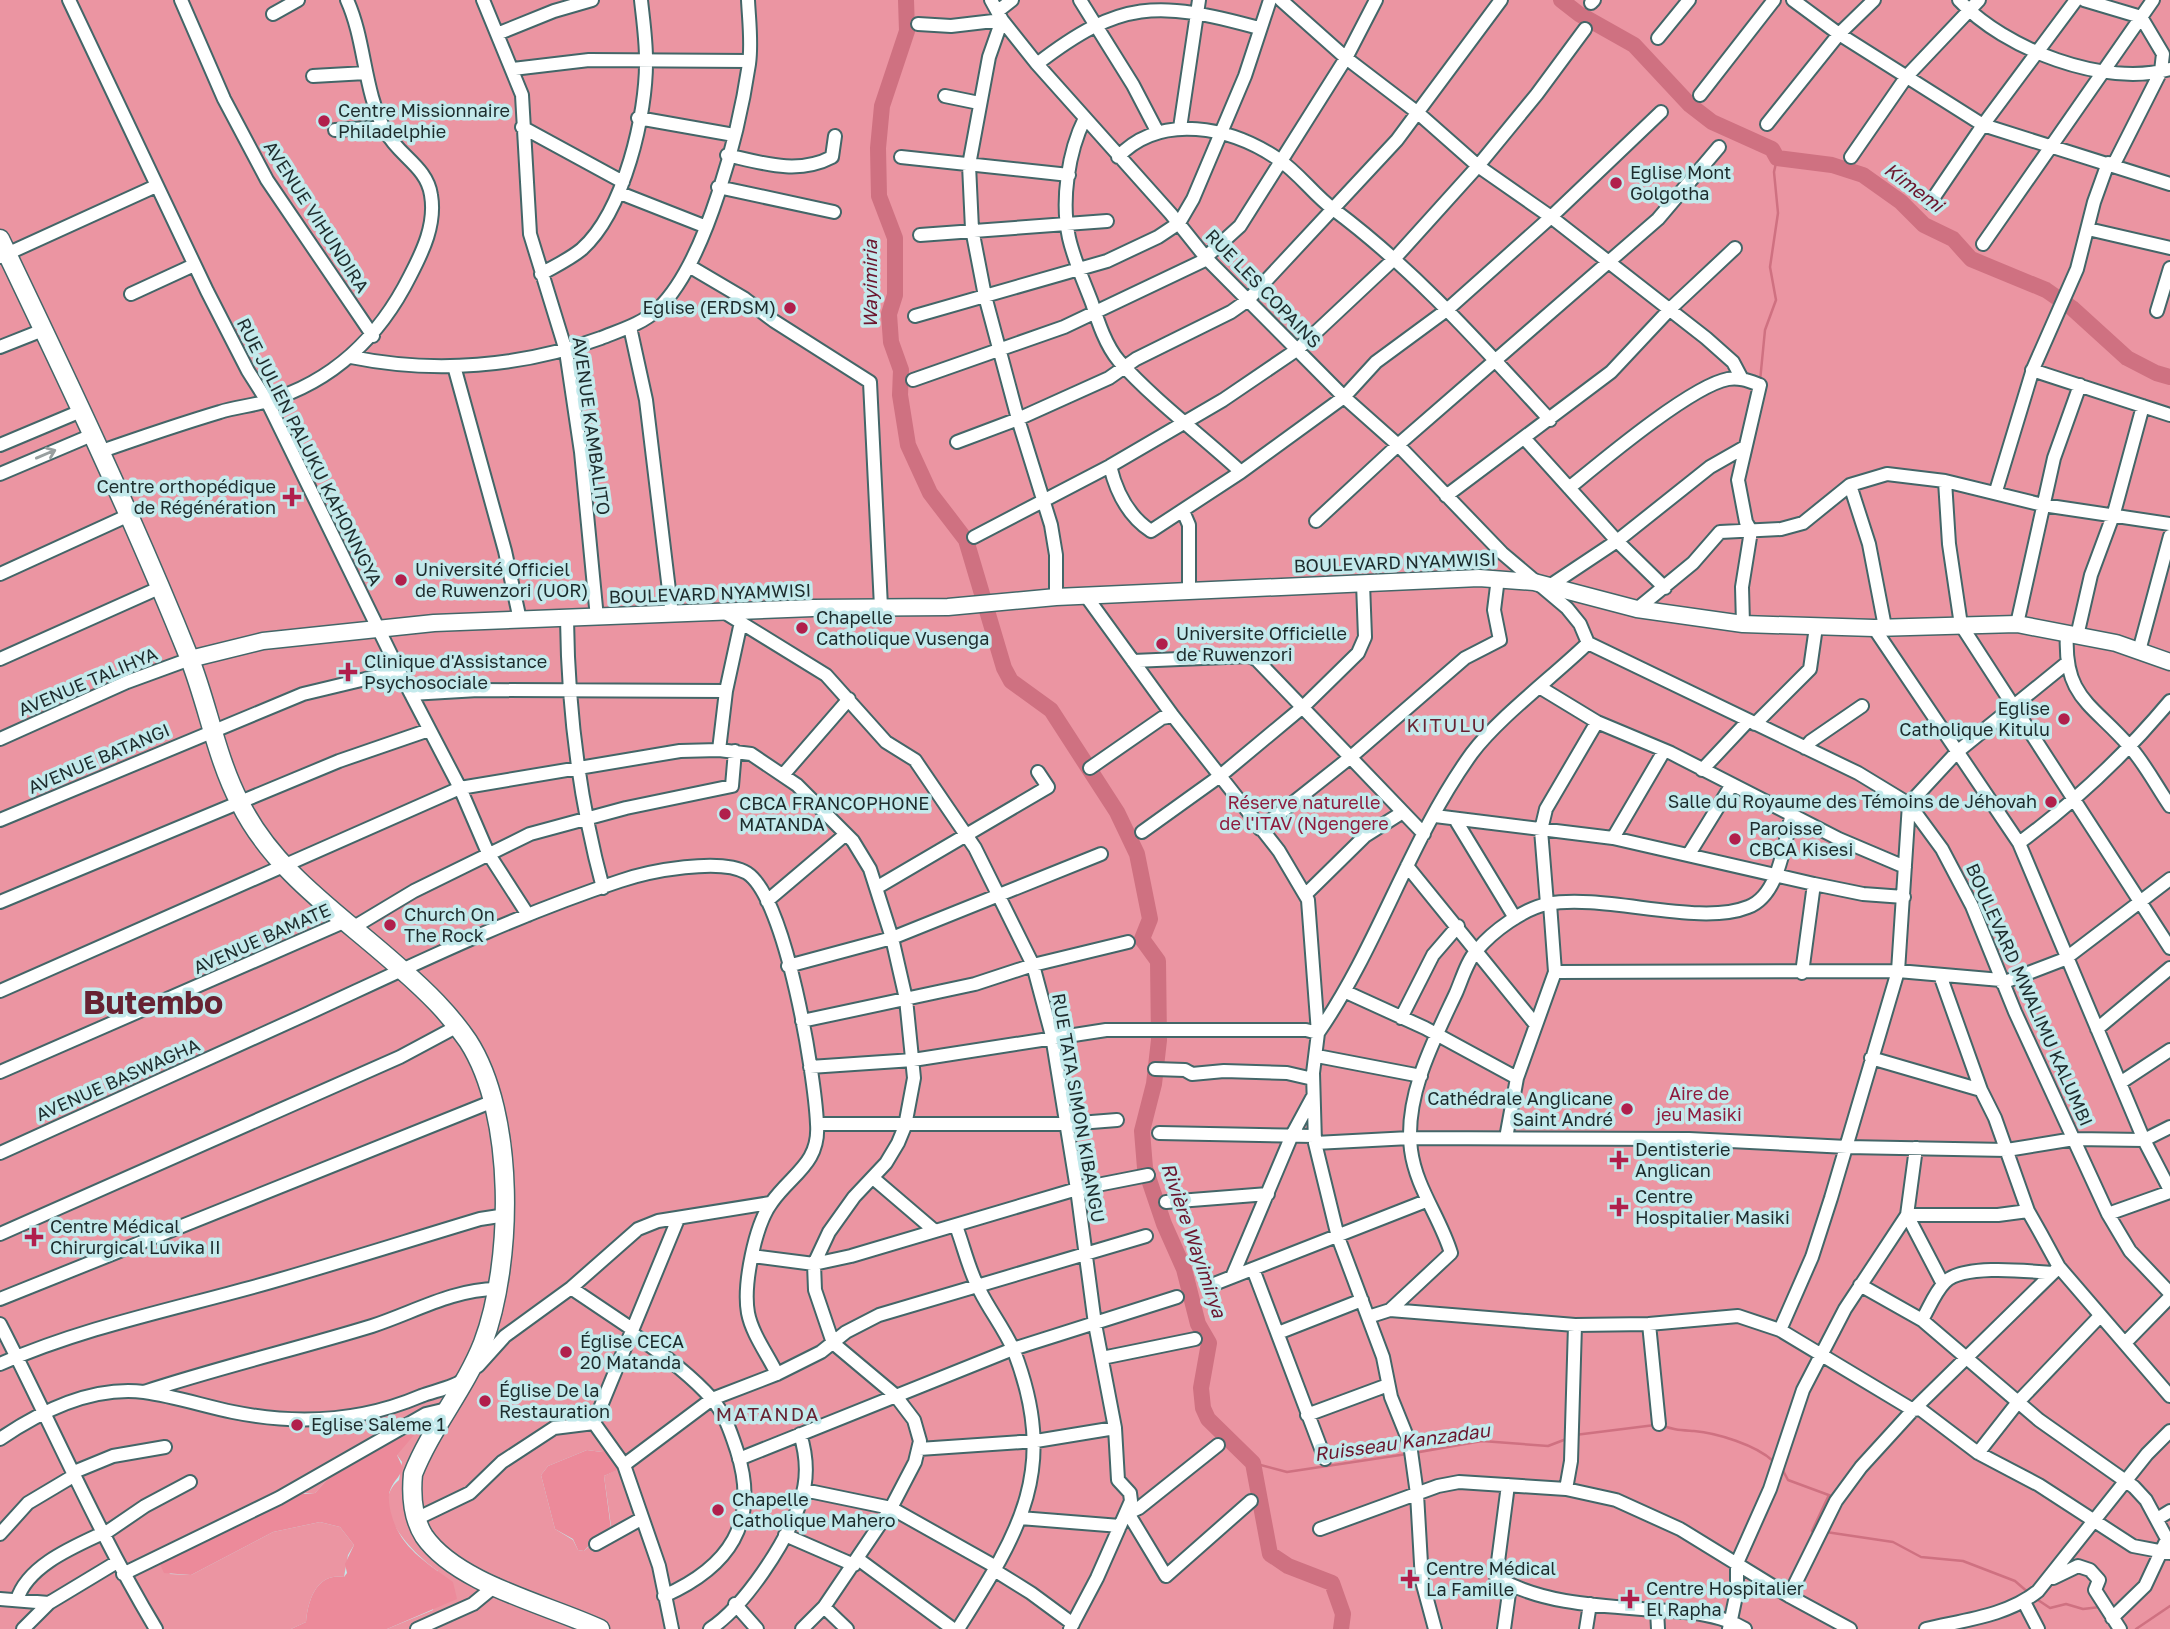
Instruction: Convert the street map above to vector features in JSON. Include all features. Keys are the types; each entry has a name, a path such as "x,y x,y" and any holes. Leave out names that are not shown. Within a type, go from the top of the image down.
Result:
{"highway":[{"path":"2,250 96,443 190,659 212,730 240,803 262,839 285,867 434,998 478,1062 491,1102 505,1177 504,1252 483,1343 412,1474 411,1491 416,1519 423,1534 446,1560 496,1585 600,1629"}],"main road":[{"name":"BOULEVARD NYAMWISI","path":"190,659 253,642 378,627 672,615 734,618 881,607 986,604 1056,597 1497,578 1551,585 1637,609 1743,624 1816,628 2017,624 2072,634 2170,662"}],"street":[{"name":"RUE JULIEN PALUKU KAHONNGYA","path":"69,0 194,265 248,371 267,401 399,671 460,788 488,853 527,915"},
{"name":"AVENUE VIHUNDIRA","path":"181,0 223,99 267,180 373,336"},
{"path":"273,13 298,0"},
{"path":"0,474 96,443 267,401 313,383 351,357 373,336 402,292 420,257 433,211 428,182 419,168 397,148 383,127 366,73 362,38 349,0"},
{"name":"AVENUE KAMBALITO","path":"483,0 522,95 530,234 566,351 580,452 597,618"},
{"path":"497,34 554,11 592,0"},
{"path":"541,274 581,250 602,225 621,187 638,118 647,60 641,0"},
{"path":"351,357 387,364 454,366 525,360 566,351 630,327 658,309 680,283 689,266 734,135 749,61 748,0"},
{"path":"918,24 951,26 997,10 1012,0"},
{"path":"1080,0 1133,85 1157,131"},
{"path":"915,316 1079,269 1142,245 1179,223 1193,199 1245,76 1270,0"},
{"path":"1281,0 1346,58 1418,113 1478,166 1551,217 1670,309 1732,362 1742,379"},
{"path":"913,380 1001,351 1096,314 1206,258 1240,226 1346,58 1376,0"},
{"path":"957,442 1018,419 1126,367 1136,359 1231,312 1248,300 1418,113 1501,0"},
{"path":"1658,38 1689,0"},
{"path":"1700,96 1774,0"},
{"path":"1793,0 1839,34 1983,125 2170,184"},
{"path":"1767,124 1839,34 1874,0"},
{"path":"1959,0 1969,11 2038,54 2102,72 2166,70"},
{"path":"1851,157 1907,76 1979,0"},
{"path":"1930,203 1983,125 2076,0"},
{"path":"1996,491 2032,370 2066,294 2110,165 2166,70 2163,54 2141,17 2084,0"},
{"path":"1983,244 2153,0"},
{"path":"1037,64 1063,39 1091,21 1149,3 1199,6 1259,28"},
{"path":"1180,128 1186,71 1199,6"},
{"path":"997,10 970,164 972,229 985,296 1018,419 1045,498 1056,555 1056,597"},
{"name":"RUE LES COPAINS","path":"997,10 1037,64 1179,223 1206,258 1534,582"},
{"path":"974,537 1110,466 1223,400 1298,349 1395,258 1478,166 1585,29"},
{"path":"513,69 572,61 749,61"},
{"path":"313,76 366,73"},
{"path":"945,96 979,103"},
{"path":"1110,466 1115,486 1134,517 1151,531 1183,511 1344,397 1377,362 1448,309 1551,217 1661,112"},
{"path":"638,118 734,135"},
{"path":"1084,118 1069,175 1066,223 1096,314 1114,353 1126,367 1163,405 1185,421 1241,472"},
{"path":"335,130 383,127"},
{"path":"522,127 621,187 704,226"},
{"path":"1118,157 1138,140 1157,131 1180,128 1246,141 1280,160 1331,208 1395,258 1448,309 1550,420"},
{"path":"727,155 773,165 813,166 832,158 835,136"},
{"path":"1315,521 1398,445 1658,219 1719,147"},
{"path":"901,157 1069,175"},
{"path":"2,250 156,186"},
{"path":"718,187 834,212"},
{"path":"920,235 938,236 972,229 1107,221"},
{"path":"2088,229 2170,248"},
{"path":"1446,496 1611,372 1670,309 1735,248"},
{"path":"131,294 194,265"},
{"path":"689,266 745,299 774,321 870,382 881,607"},
{"path":"2157,311 2170,268"},
{"path":"630,327 646,400 672,615"},
{"path":"0,347 43,330"},
{"path":"454,366 493,503 520,620"},
{"path":"2032,370 2170,415"},
{"path":"1569,488 1694,393 1728,379 1742,379 1760,385 1738,480 1746,522 1751,531 1742,587 1743,624"},
{"path":"2017,624 2063,427 2080,385"},
{"path":"2143,406 2114,513 2072,634 2068,662 2074,689 2131,748 2170,805"},
{"path":"0,445 81,411"},
{"path":"1525,439 1617,541 1665,588"},
{"path":"1551,585 1617,541 1686,484 1745,447"},
{"path":"1637,609 1693,563 1720,532 1781,529 1803,523 1850,485 1887,474 1996,491 2043,505 2114,513 2170,524"},
{"path":"1945,481 1949,544 1961,625 2170,948"},
{"path":"1850,485 1870,544 1880,628 1957,752 2019,843 2144,1140 2170,1191 2108,1214"},
{"path":"1183,511 1189,525 1189,591"},
{"path":"0,574 127,516"},
{"path":"2139,651 2170,536"},
{"path":"1260,829 1352,756 1465,658 1500,639 1494,610 1497,578"},
{"path":"1318,1032 1346,992 1424,834 1473,753 1588,643 1580,624 1534,582"},
{"path":"1142,832 1220,776 1304,706 1362,646 1363,583"},
{"path":"0,659 159,588"},
{"path":"1580,624 1584,594"},
{"path":"1086,596 1301,888 1318,1032 1312,1079 1314,1139 1338,1237 1383,1357 1388,1385 1410,1444 1417,1494 1422,1580 1435,1629"},
{"path":"719,750 734,618"},
{"name":"RUE TATA SIMON KIBANGU","path":"734,618 826,675 886,742 915,760 966,835 1033,965 1052,1036 1077,1189 1095,1324 1115,1428 1118,1480 1130,1493 1128,1513 1166,1576 1251,1502"},
{"path":"567,619 568,692 577,769 603,888"},
{"path":"1702,770 1811,669 1816,628"},
{"name":"BOULEVARD MWALIMU KALUMBI","path":"1588,643 1880,785 1909,804 1942,849 1972,906 2001,981 2108,1214 2130,1251 2170,1295"},
{"path":"1133,661 1250,656 1266,667 1424,834"},
{"name":"AVENUE TALIHYA","path":"0,739 127,682 190,659"},
{"path":"1780,1330 1812,1257 1898,971 1909,804 1957,752 2014,709 2068,662"},
{"name":"AVENUE BATANGI","path":"0,820 212,730 320,688 399,671"},
{"path":"1541,688 1597,722 1664,751 1731,786 1905,867"},
{"path":"411,694 478,690 726,691"},
{"path":"783,775 849,699"},
{"path":"2019,843 2074,802 2131,748 2170,701"},
{"path":"1805,748 1811,741 1863,706"},
{"path":"1090,768 1162,718 1173,716"},
{"path":"1506,1138 1517,1078 1555,972 1541,830 1546,809 1597,722"},
{"path":"0,902 339,761 429,730"},
{"path":"0,991 460,788 680,751 719,750 751,754 783,775 846,834 870,869 892,938 906,999 913,1060 913,1094 905,1126 887,1163 843,1210 814,1265 815,1290 833,1343 895,1395 914,1420 919,1450 891,1508 856,1562 824,1607 802,1629"},
{"name":"AVENUE BAMATE","path":"0,1072 350,924 530,834 586,818 732,786 735,751"},
{"path":"1613,838 1664,751"},
{"path":"876,888 1048,787 1038,772"},
{"path":"1689,854 1731,786"},
{"path":"1301,888 1365,836 1403,812"},
{"path":"1390,1310 1450,1257 1450,1249 1426,1201 1415,1171 1410,1138 1421,1076 1436,1034 1476,951 1515,918 1548,904 1730,911 1749,907 1761,900 1775,874 1792,814"},
{"path":"1435,816 1613,838 1863,894 1904,897"},
{"path":"1455,819 1515,918"},
{"path":"766,901 846,834"},
{"path":"788,966 892,938 1101,854"},
{"path":"1407,866 1536,1025"},
{"name":"AVENUE BASWAGHA","path":"0,1153 527,915 650,874 726,867 744,871 753,878 766,901 788,966 810,1067 817,1146 813,1157 770,1203"},
{"path":"1555,972 1898,971 2001,981 2066,959 2170,879"},
{"path":"1802,973 1814,884"},
{"path":"1401,1018 1433,955 1458,926"},
{"path":"802,1021 975,984 1033,965 1128,942"},
{"path":"2097,1029 2170,968"},
{"path":"1940,975 2028,1211 2056,1270 2125,1343 2170,1396"},
{"path":"1346,992 1436,1034 1517,1078"},
{"path":"0,1234 400,1056 456,1027"},
{"path":"810,1067 913,1060 1052,1036 1106,1030 1318,1032"},
{"path":"2120,1083 2170,1050"},
{"path":"1317,1056 1421,1076"},
{"path":"1871,1058 1981,1090"},
{"path":"1155,1069 1185,1070 1192,1074 1224,1071 1287,1073 1312,1079"},
{"path":"1232,1277 1292,1135 1312,1098"},
{"path":"0,1299 491,1102"},
{"path":"817,1124 1066,1124 1118,1120"},
{"path":"1159,1133 1292,1135 1314,1139 1689,1139 1847,1147 2007,1150 2074,1139 2144,1140 2170,1127"},
{"path":"1731,1625 1737,1563 1770,1489 1803,1390 1819,1355 1860,1285 1907,1215 1916,1148"},
{"path":"752,1256 814,1265 1077,1189 1148,1175"},
{"path":"873,1178 936,1231"},
{"path":"1166,1202 1268,1194"},
{"path":"1209,1286 1426,1201"},
{"path":"144,1392 236,1412 321,1420 357,1417 463,1382 505,1336 572,1288 638,1229 770,1203 752,1256 747,1310 777,1374"},
{"path":"1907,1215 1998,1215 2028,1211"},
{"path":"0,1364 157,1312 480,1219 506,1215"},
{"path":"1907,1215 1942,1284"},
{"path":"594,1423 678,1219"},
{"path":"956,1226 978,1288 1013,1349 1036,1441 1033,1478 1020,1518 995,1569 958,1629"},
{"path":"624,1465 712,1399 777,1374 879,1315 978,1288 1146,1236"},
{"path":"1253,1269 1325,1459"},
{"path":"1922,1320 1942,1284 1951,1277 1980,1271 2056,1270"},
{"path":"1789,1596 1840,1494 1913,1410 2056,1270"},
{"path":"1860,1285 1922,1320 1965,1360 2039,1420 2126,1481 2146,1500 2167,1539 2166,1553 2145,1586 2112,1618"},
{"path":"572,1288 653,1347 712,1399 722,1413 739,1459 746,1499 730,1545 703,1576 664,1596"},
{"path":"0,1439 46,1411 101,1395 144,1392 366,1328 482,1289 496,1289"},
{"path":"2125,1343 2170,1295"},
{"path":"739,1459 1013,1349 1177,1297"},
{"path":"1278,1333 1362,1300"},
{"path":"1368,1317 1390,1310 1575,1325 1649,1324 1738,1316 1780,1330 1913,1410 1920,1409 1978,1453 2039,1485 2133,1546 2166,1553"},
{"path":"1978,1453 2018,1402 2100,1316"},
{"path":"0,1324 46,1411 120,1568 156,1629"},
{"path":"1649,1324 1659,1424"},
{"path":"1566,1489 1571,1461 1575,1325"},
{"path":"1102,1359 1195,1339"},
{"path":"1307,1415 1388,1385"},
{"path":"23,1629 49,1603 120,1568 279,1498 426,1414 447,1409"},
{"path":"594,1423 624,1465 659,1566 672,1629"},
{"path":"416,1519 471,1493 502,1462 554,1428 594,1423"},
{"path":"919,1450 1036,1441 1115,1428"},
{"path":"1926,1629 1963,1623 2024,1602 2049,1579 2092,1521 2170,1431"},
{"path":"710,1629 735,1604 785,1535 804,1490 806,1457 800,1434"},
{"path":"804,1490 891,1508 995,1569 1031,1593 1072,1627 1128,1513 1139,1508 1218,1445"},
{"path":"0,1534 28,1503 74,1474 113,1456 165,1447"},
{"path":"17,1600 25,1585 44,1566 190,1482"},
{"path":"1320,1529 1459,1482 1566,1489 1616,1500 1648,1512 1850,1629"},
{"path":"1508,1485 1496,1577 1510,1586 1560,1600 1688,1611 1745,1629"},
{"path":"2157,1520 2170,1511"},
{"path":"1020,1518 1120,1526"},
{"path":"596,1544 641,1520"},
{"path":"785,1535 856,1562 953,1629"},
{"path":"2049,1579 2078,1566 2090,1570 2099,1580 2095,1590 2120,1629"},
{"path":"416,1629 473,1604 496,1585"},
{"path":"1504,1629 1510,1586"},
{"path":"0,1599 49,1603"},
{"path":"2024,1602 2038,1629"},
{"path":"735,1604 757,1629"},
{"path":"1586,1629 1590,1604"},
{"path":"824,1607 847,1629"},
{"path":"1657,1610 1658,1629"}],"green space":[{"name":"Réserve naturelle de l'ITAV (Ngengere","path":"0,0 2170,0 2170,1629 387,1629 433,1610 438,1571 406,1542 391,1516 388,1503 390,1491 399,1480 402,1462 397,1455 332,1474 315,1493 305,1493 169,1574 191,1575 273,1532 320,1522 340,1527 354,1545 348,1555 344,1577 327,1579 321,1583 312,1597 306,1622 291,1629 0,1629","holes":["587,1450 602,1452 619,1469 604,1476 611,1526 584,1551 578,1550 573,1540 555,1529 541,1475 548,1466"]}],"shaded area":[{"path":"409,1426 414,1435 397,1455 403,1468 389,1492 391,1513 407,1545 453,1582 457,1599 387,1629 291,1629 306,1622 312,1597 321,1583 327,1579 344,1577 347,1573 345,1564 354,1545 340,1527 320,1522 273,1532 191,1575 164,1573 158,1560 292,1495 315,1493 332,1474"},
{"path":"587,1450 606,1450 620,1469 604,1476 611,1529 595,1539 584,1551 578,1550 573,1539 555,1529 541,1475 548,1466"}],"waterway":[{"name":"Rivière Wayimirya","path":"906,0 907,31 882,106 878,148 879,196 895,238 895,295 889,314 891,342 901,370 900,395 908,445 930,493 966,540 1004,668 1011,681 1051,710 1117,812 1137,854 1150,919 1142,939 1158,961 1159,1040 1154,1084 1142,1131 1145,1168 1164,1224 1184,1269 1198,1324 1209,1343 1201,1388 1203,1408 1208,1419 1253,1463 1270,1554 1288,1566 1332,1583 1343,1614 1341,1629"},
{"name":"Kimemi","path":"1561,0 1579,14 1634,45 1690,105 1712,122 1772,149 1777,158 1832,165 1863,175 1901,202 1924,225 1953,239 1971,259 2046,290 2072,308 2127,358 2170,377"},
{"path":"1760,381 1765,330 1776,300 1770,267 1778,213 1774,172 1777,158"},
{"path":"1750,458 1757,425"},
{"name":"Ruisseau Kanzadau","path":"1575,1435 1655,1425"},
{"name":"Ruisseau Kanzadau","path":"1661,1425 1725,1437 1747,1445 1773,1461"},
{"name":"Ruisseau Kanzadau","path":"1414,1453 1482,1441 1548,1446 1569,1438"},
{"name":"Ruisseau Kanzadau","path":"1253,1463 1287,1472 1407,1454"},
{"name":"Ruisseau Kanzadau","path":"1781,1467 1788,1480 1834,1497"},
{"name":"Ruisseau Kanzadau","path":"1816,1531 1812,1531 1828,1497"},
{"name":"Ruisseau Kanzadau","path":"1826,1532 1893,1542 1921,1557 1963,1561 2015,1581 2030,1594"},
{"name":"Ruisseau Kanzadau","path":"2035,1598 2050,1608 2066,1604 2083,1609 2100,1607"},
{"name":"Ruisseau Kanzadau","path":"2136,1629 2170,1606"}],"place":[{"name":"Centre Missionnaire Philadelphie","path":"324,121"},
{"name":"Eglise Mont Golgotha","path":"1616,183"},
{"name":"Eglise (ERDSM)","path":"790,308"},
{"name":"Centre orthopédique de Régénération","path":"292,497"},
{"name":"Université Officiel de Ruwenzori (UOR)","path":"401,580"},
{"name":"Chapelle Catholique Vusenga","path":"802,628"},
{"name":"Universite Officielle de Ruwenzori","path":"1162,644"},
{"name":"Clinique d'Assistance Psychosociale","path":"348,672"},
{"name":"Eglise Catholique Kitulu","path":"2064,719"},
{"name":"Salle du Royaume des Témoins de Jéhovah","path":"2051,802"},
{"name":"CBCA FRANCOPHONE MATANDA","path":"725,814"},
{"name":"Paroisse CBCA Kisesi","path":"1735,839"},
{"name":"Church On The Rock","path":"390,925"},
{"name":"Cathédrale Anglicane Saint André","path":"1627,1109"},
{"name":"Dentisterie Anglican","path":"1619,1160"},
{"name":"Centre Hospitalier Masiki","path":"1619,1207"},
{"name":"Centre Médical Chirurgical Luvika II","path":"34,1237"},
{"name":"Église CECA 20 Matanda","path":"566,1352"},
{"name":"Église De la Restauration","path":"485,1401"},
{"name":"Eglise Saleme 1","path":"297,1425"},
{"name":"Chapelle Catholique Mahero","path":"718,1510"},
{"name":"Centre Médical La Famille","path":"1410,1579"},
{"name":"Centre Hospitalier El Rapha","path":"1630,1599"}],"district":[{"name":"KITULU","path":"1447,725"},
{"name":"Butembo","path":"153,1003"},
{"name":"MATANDA","path":"768,1414"}],"water label":[{"name":"Wayimiria","path":"870,284"}],"park label":[{"name":"Aire de jeu Masiki","path":"1699,1104"}]}
